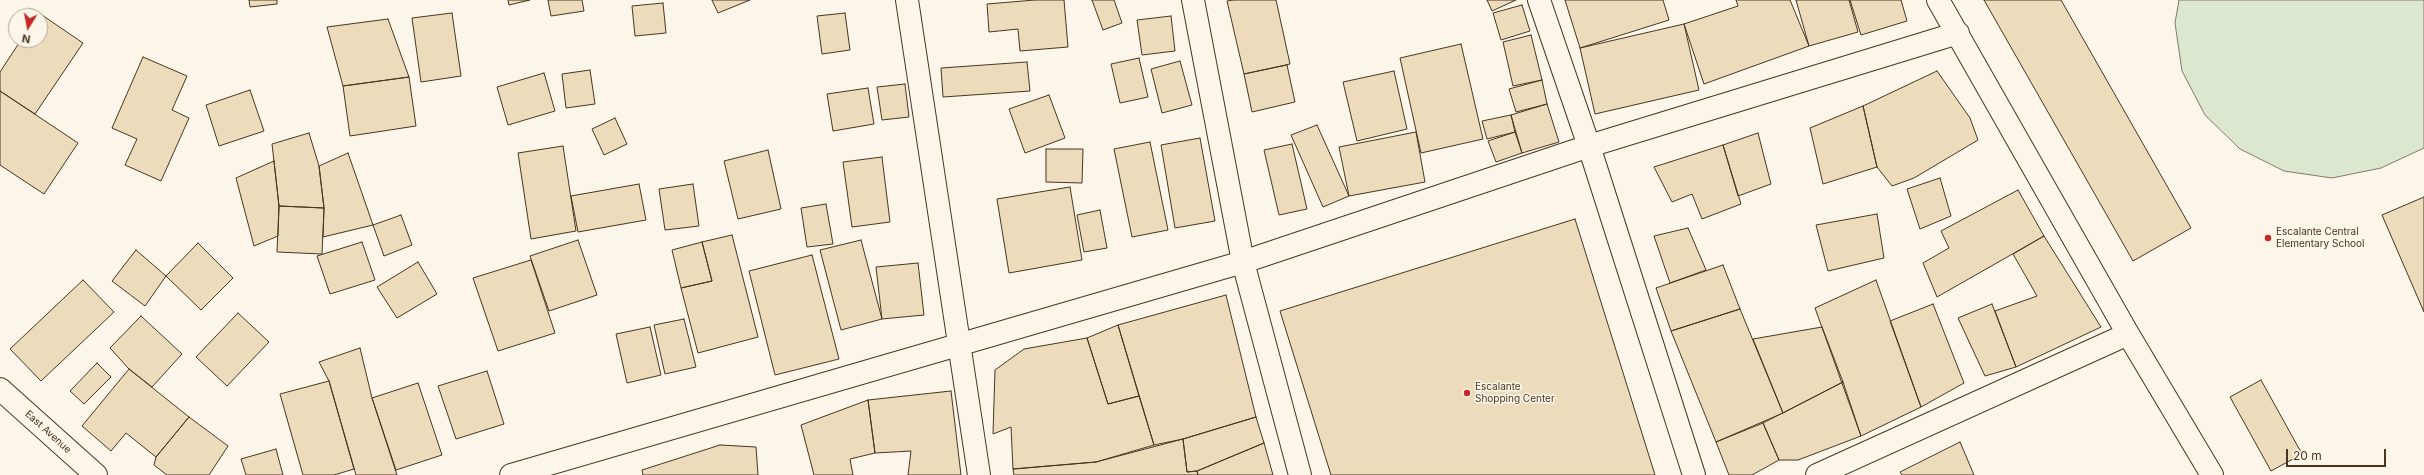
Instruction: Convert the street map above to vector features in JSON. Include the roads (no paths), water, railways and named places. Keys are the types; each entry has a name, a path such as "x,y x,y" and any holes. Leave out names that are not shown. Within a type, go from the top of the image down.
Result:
{"street":[{"path":"907,0 978,475"},
{"path":"1193,0 1243,262 1300,475"},
{"path":"1539,0 1589,146 1694,475"},
{"path":"1938,0 2128,334 2212,475"},
{"path":"511,475 1243,262 1589,146 1958,33"},
{"path":"1817,475 2128,334"},
{"name":"East Avenue","path":"0,389 96,475"}],"place":[{"name":"Escalante Central Elementary School","path":"2268,238"},
{"name":"Escalante Shopping Center","path":"1467,393"}]}
